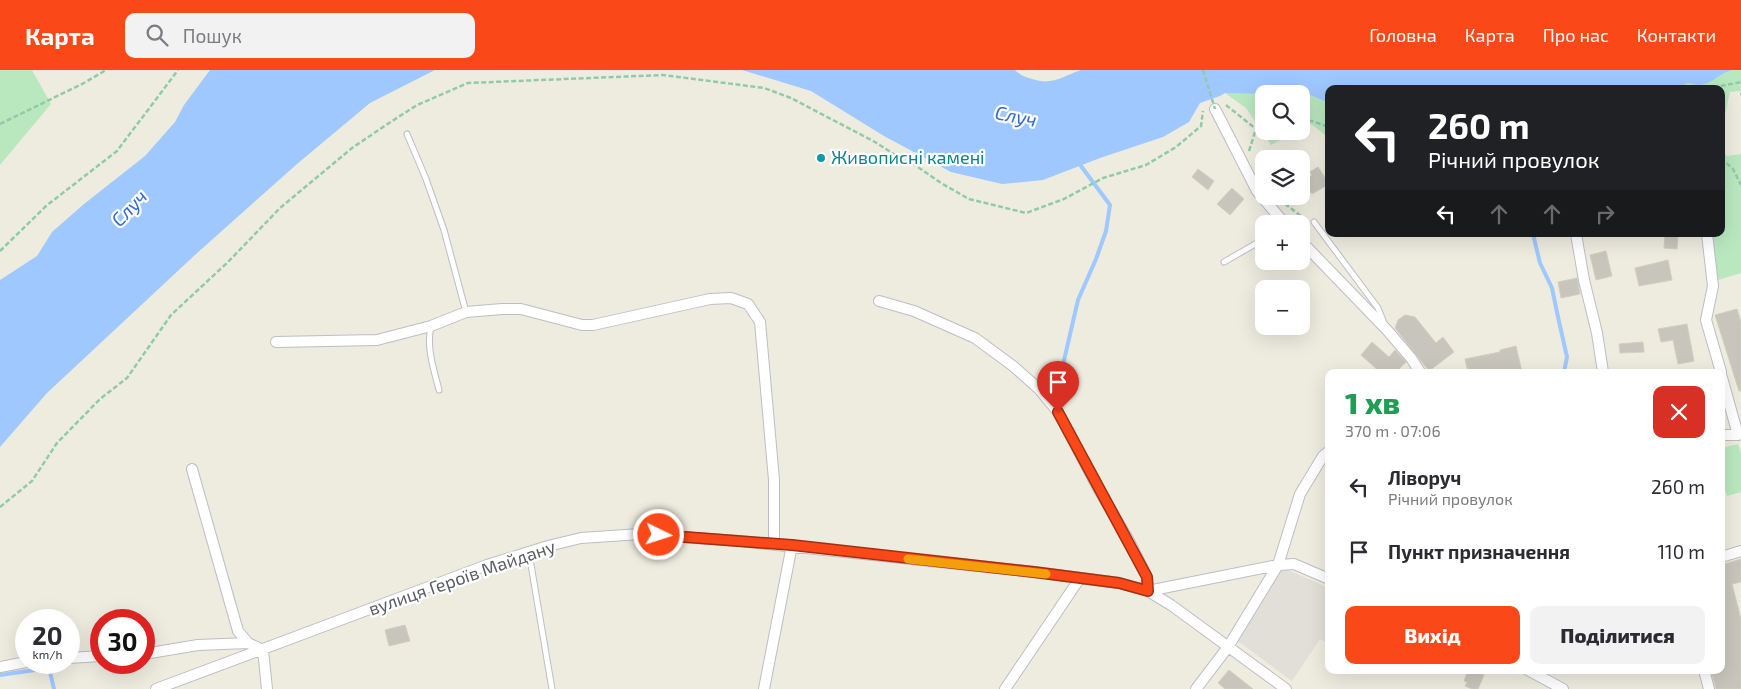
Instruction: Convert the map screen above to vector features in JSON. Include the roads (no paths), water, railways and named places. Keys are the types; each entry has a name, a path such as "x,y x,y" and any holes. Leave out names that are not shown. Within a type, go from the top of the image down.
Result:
{"street":[{"path":"1213,107 1257,190 1278,215"},
{"path":"1577,237 1602,369"},
{"path":"1708,237 1713,286 1706,320 1720,369"},
{"path":"1310,250 1387,330 1418,369"},
{"path":"276,342 376,340 431,326 466,312 502,309 521,310 582,325 593,325 710,299 731,298 748,304 760,322 761,330 774,480 774,544"},
{"path":"879,301 914,311 975,338 1013,366 1039,389 1058,412 1099,490 1128,539 1147,577 1148,591 1278,565 1294,564 1325,577"},
{"path":"1725,388 1738,435 1725,435"},
{"path":"1196,689 1228,647 1278,565 1300,494 1325,455"},
{"path":"192,469 238,631 248,643 263,650 267,689"},
{"name":"вулиця Героїв Майдану","path":"156,689 487,565 581,538 640,534 792,545 1119,583 1148,591 1171,605 1286,689"},
{"path":"764,689 792,545"},
{"path":"1725,556 1741,551"},
{"path":"1005,689 1080,578"},
{"path":"155,652 198,645 248,643"},
{"path":"0,667 15,664"},
{"path":"1536,674 1564,689"},
{"path":"1705,674 1709,689"}],"lane":[{"path":"407,134 426,179 444,230 466,312"},
{"path":"1314,222 1325,237"},
{"path":"1325,237 1378,308 1387,330"},
{"path":"1224,262 1255,244"},
{"path":"431,326 429,334 432,359 439,390"},
{"path":"529,552 552,689"}],"water":[{"name":"Случ","path":"210,70 435,70 370,103 297,164 196,254 47,393 0,447 0,280 37,256 52,232 145,156 175,122 184,105"},
{"name":"Случ","path":"742,70 1015,70 1021,75 1039,81 1052,81 1081,70 1732,70 1701,85 1688,83 1684,85 1325,85 1325,101 1310,95 1310,85 1255,85 1255,94 1225,93 1200,103 1189,122 1163,137 1043,180 1002,184 951,172 884,136 811,91"}],"waterway":[{"path":"1062,369 1078,300 1106,231 1110,205 1078,162"},
{"path":"1534,237 1540,263 1552,288 1567,357 1565,369"},
{"path":"0,675 49,668 54,689"}],"place":[{"name":"Живописні камені","path":"821,158"}]}
